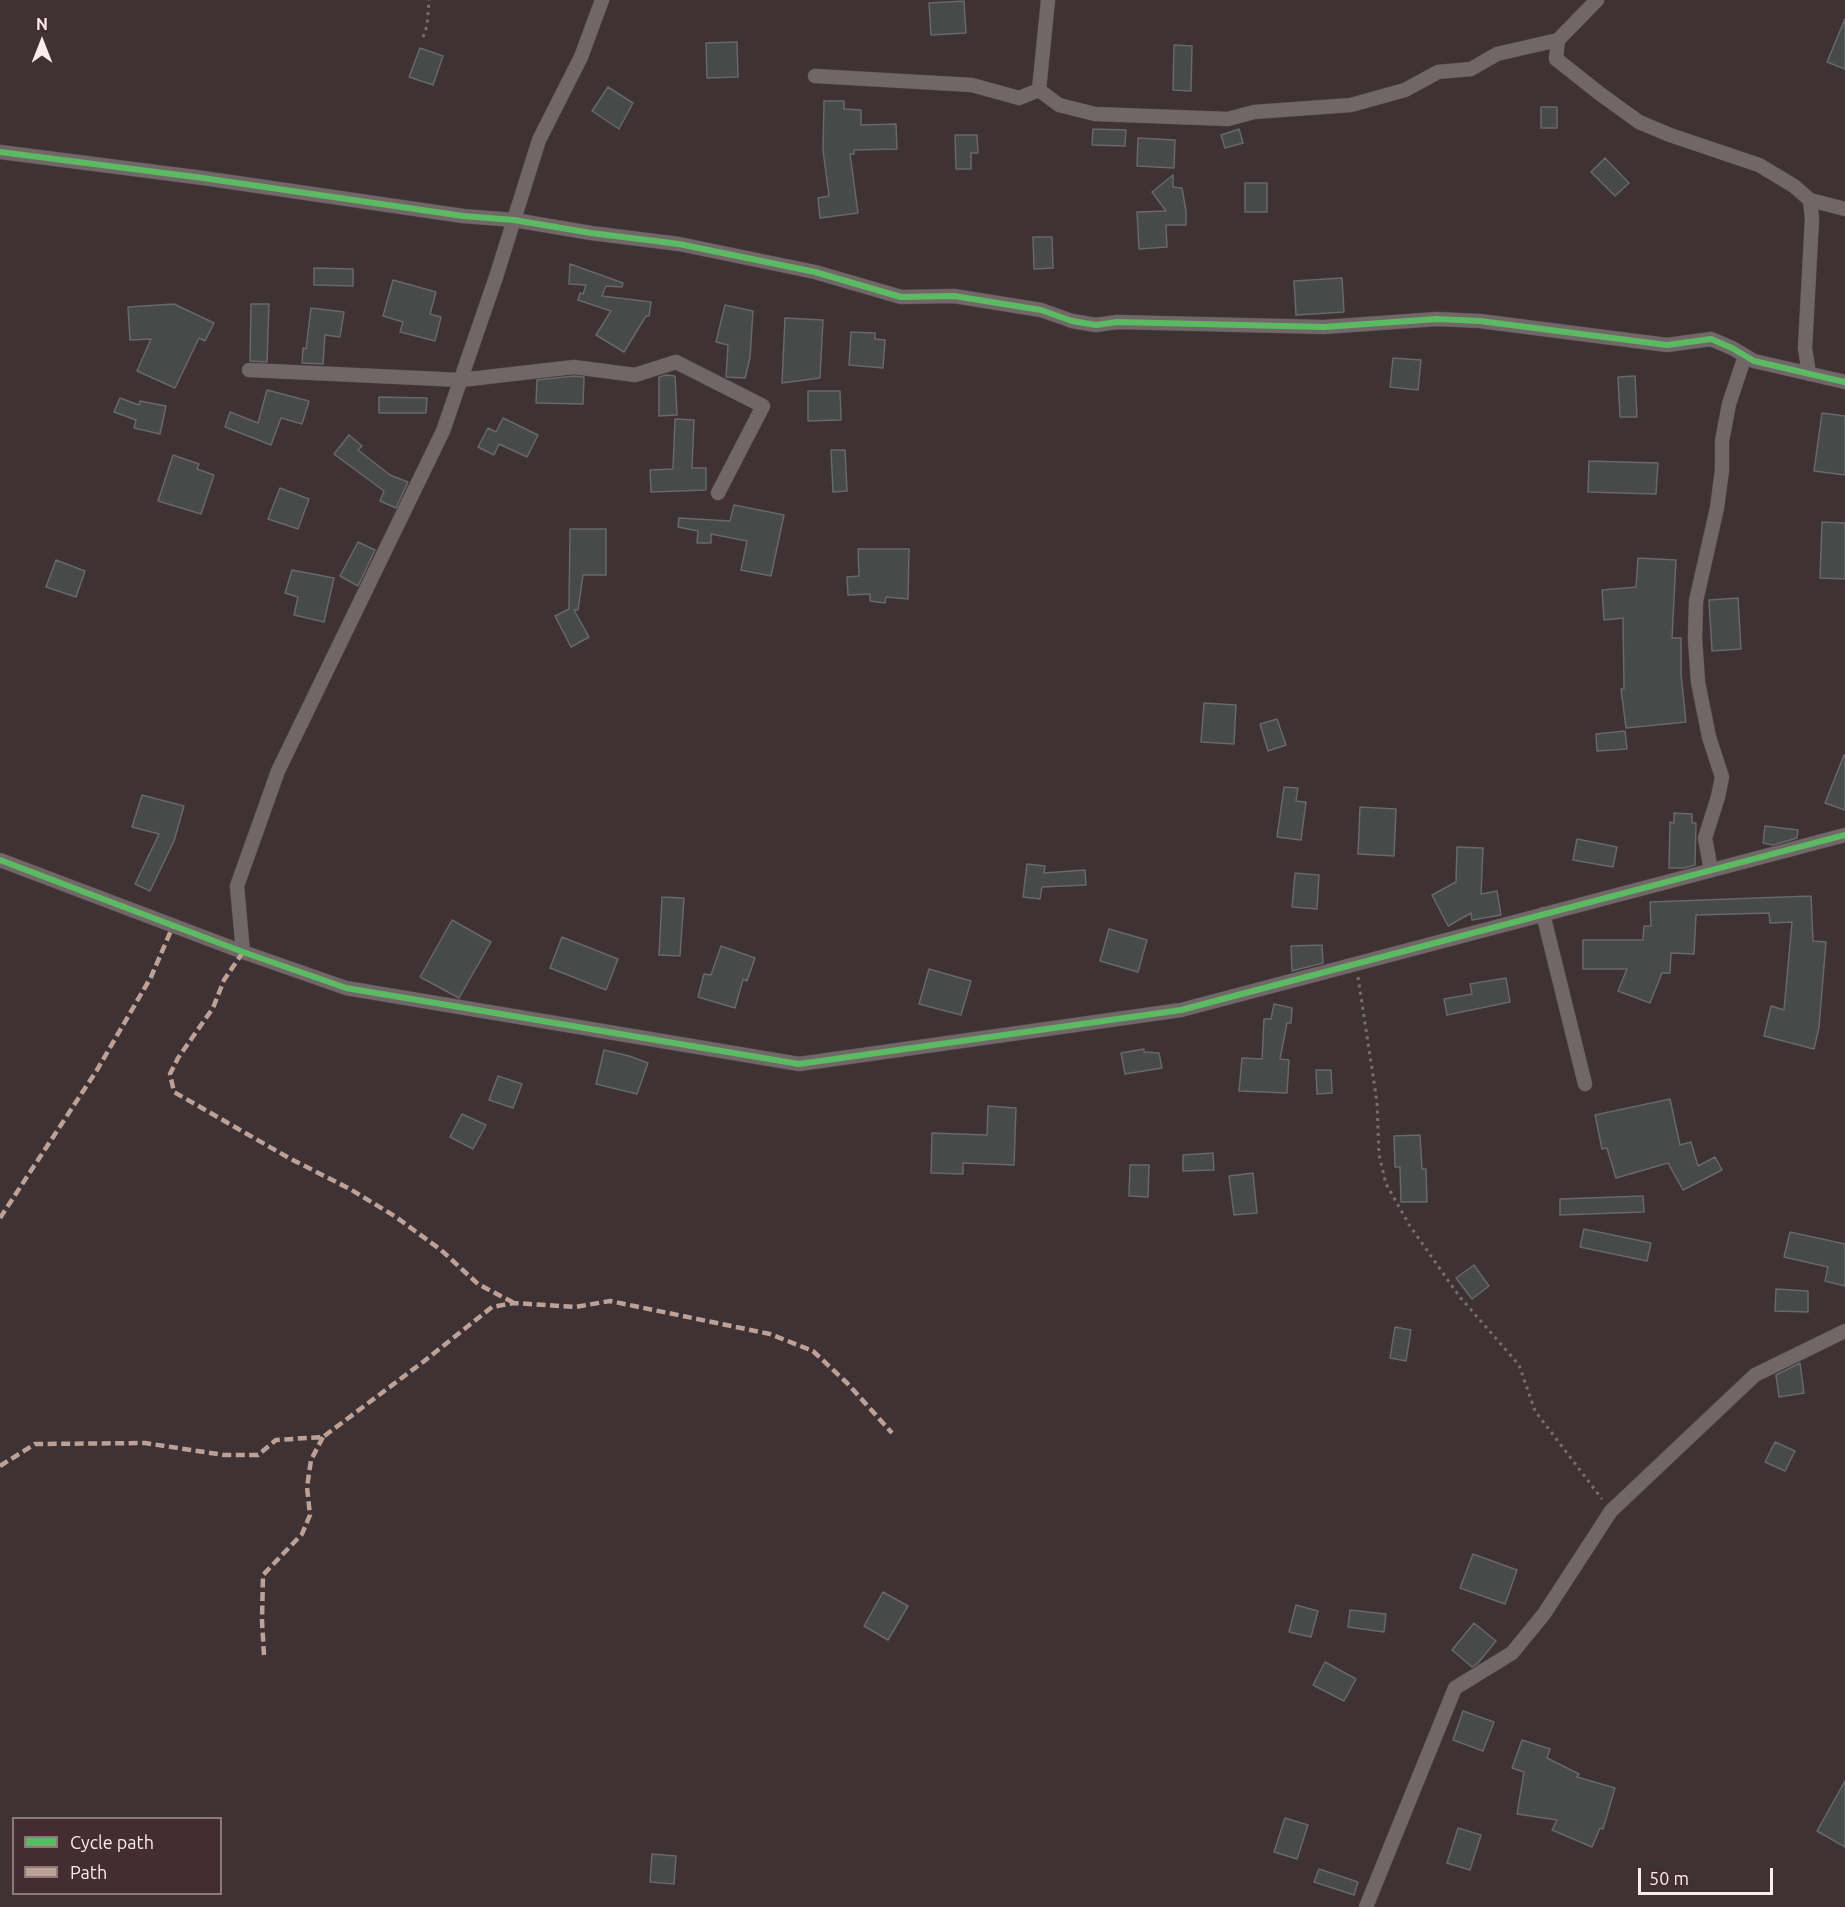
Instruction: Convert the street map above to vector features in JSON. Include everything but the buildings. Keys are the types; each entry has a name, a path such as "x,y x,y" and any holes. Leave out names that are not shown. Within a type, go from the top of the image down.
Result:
{"street":[{"path":"243,952 237,886 279,771 443,430 539,140 581,57 602,0"},
{"path":"1039,90 1048,0"},
{"path":"1039,90 1059,105 1095,114 1228,119 1254,112 1351,105 1405,90 1438,72 1471,69 1497,54 1558,40 1597,0"},
{"path":"1558,40 1556,59 1639,122 1759,165 1794,186 1810,200 1845,209"},
{"path":"815,76 972,85 1019,98 1039,90"},
{"path":"0,152 679,244 774,263 901,297 954,296 1041,310 1072,321 1096,325 1117,322 1324,327 1437,320 1480,321 1666,345 1711,339 1754,361 1845,382"},
{"path":"1809,374 1804,348 1812,219 1810,200"},
{"path":"1711,870 1706,838 1722,777 1709,737 1698,682 1695,639 1696,601 1717,508 1722,470 1722,441 1729,405 1745,356"},
{"path":"249,370 461,380 574,367 635,375 676,362 763,406 718,493"},
{"path":"0,860 243,952 346,988 799,1064 1181,1010 1845,835"},
{"path":"1543,914 1585,1084"},
{"path":"1365,1907 1455,1688 1512,1653 1544,1614 1611,1511 1755,1375 1845,1331"}],"path":[{"path":"423,37 427,26 429,0"},
{"path":"1356,964 1377,1102 1379,1155 1386,1184 1410,1226 1459,1296 1519,1365 1536,1411 1611,1511"}],"marked path":[{"path":"0,1218 97,1070 151,977 173,926"},
{"path":"243,952 224,980 213,1008 178,1058 170,1074 174,1092 289,1158 350,1189 396,1217 441,1250 478,1284 514,1303"},
{"path":"0,1466 35,1444 145,1443 224,1455 258,1455 276,1440 323,1437 492,1307 514,1303 575,1307 610,1301 770,1334 813,1351 847,1383 892,1433"},
{"path":"264,1655 263,1575 302,1534 310,1515 307,1487 311,1460 323,1437"}],"cycle path":[{"path":"0,152 679,244 815,272 901,297 954,296 1041,310 1072,321 1096,325 1117,322 1324,327 1437,319 1480,321 1667,345 1711,339 1754,361 1845,382"},
{"path":"0,860 243,952 346,988 799,1064 1181,1010 1845,835"}]}
